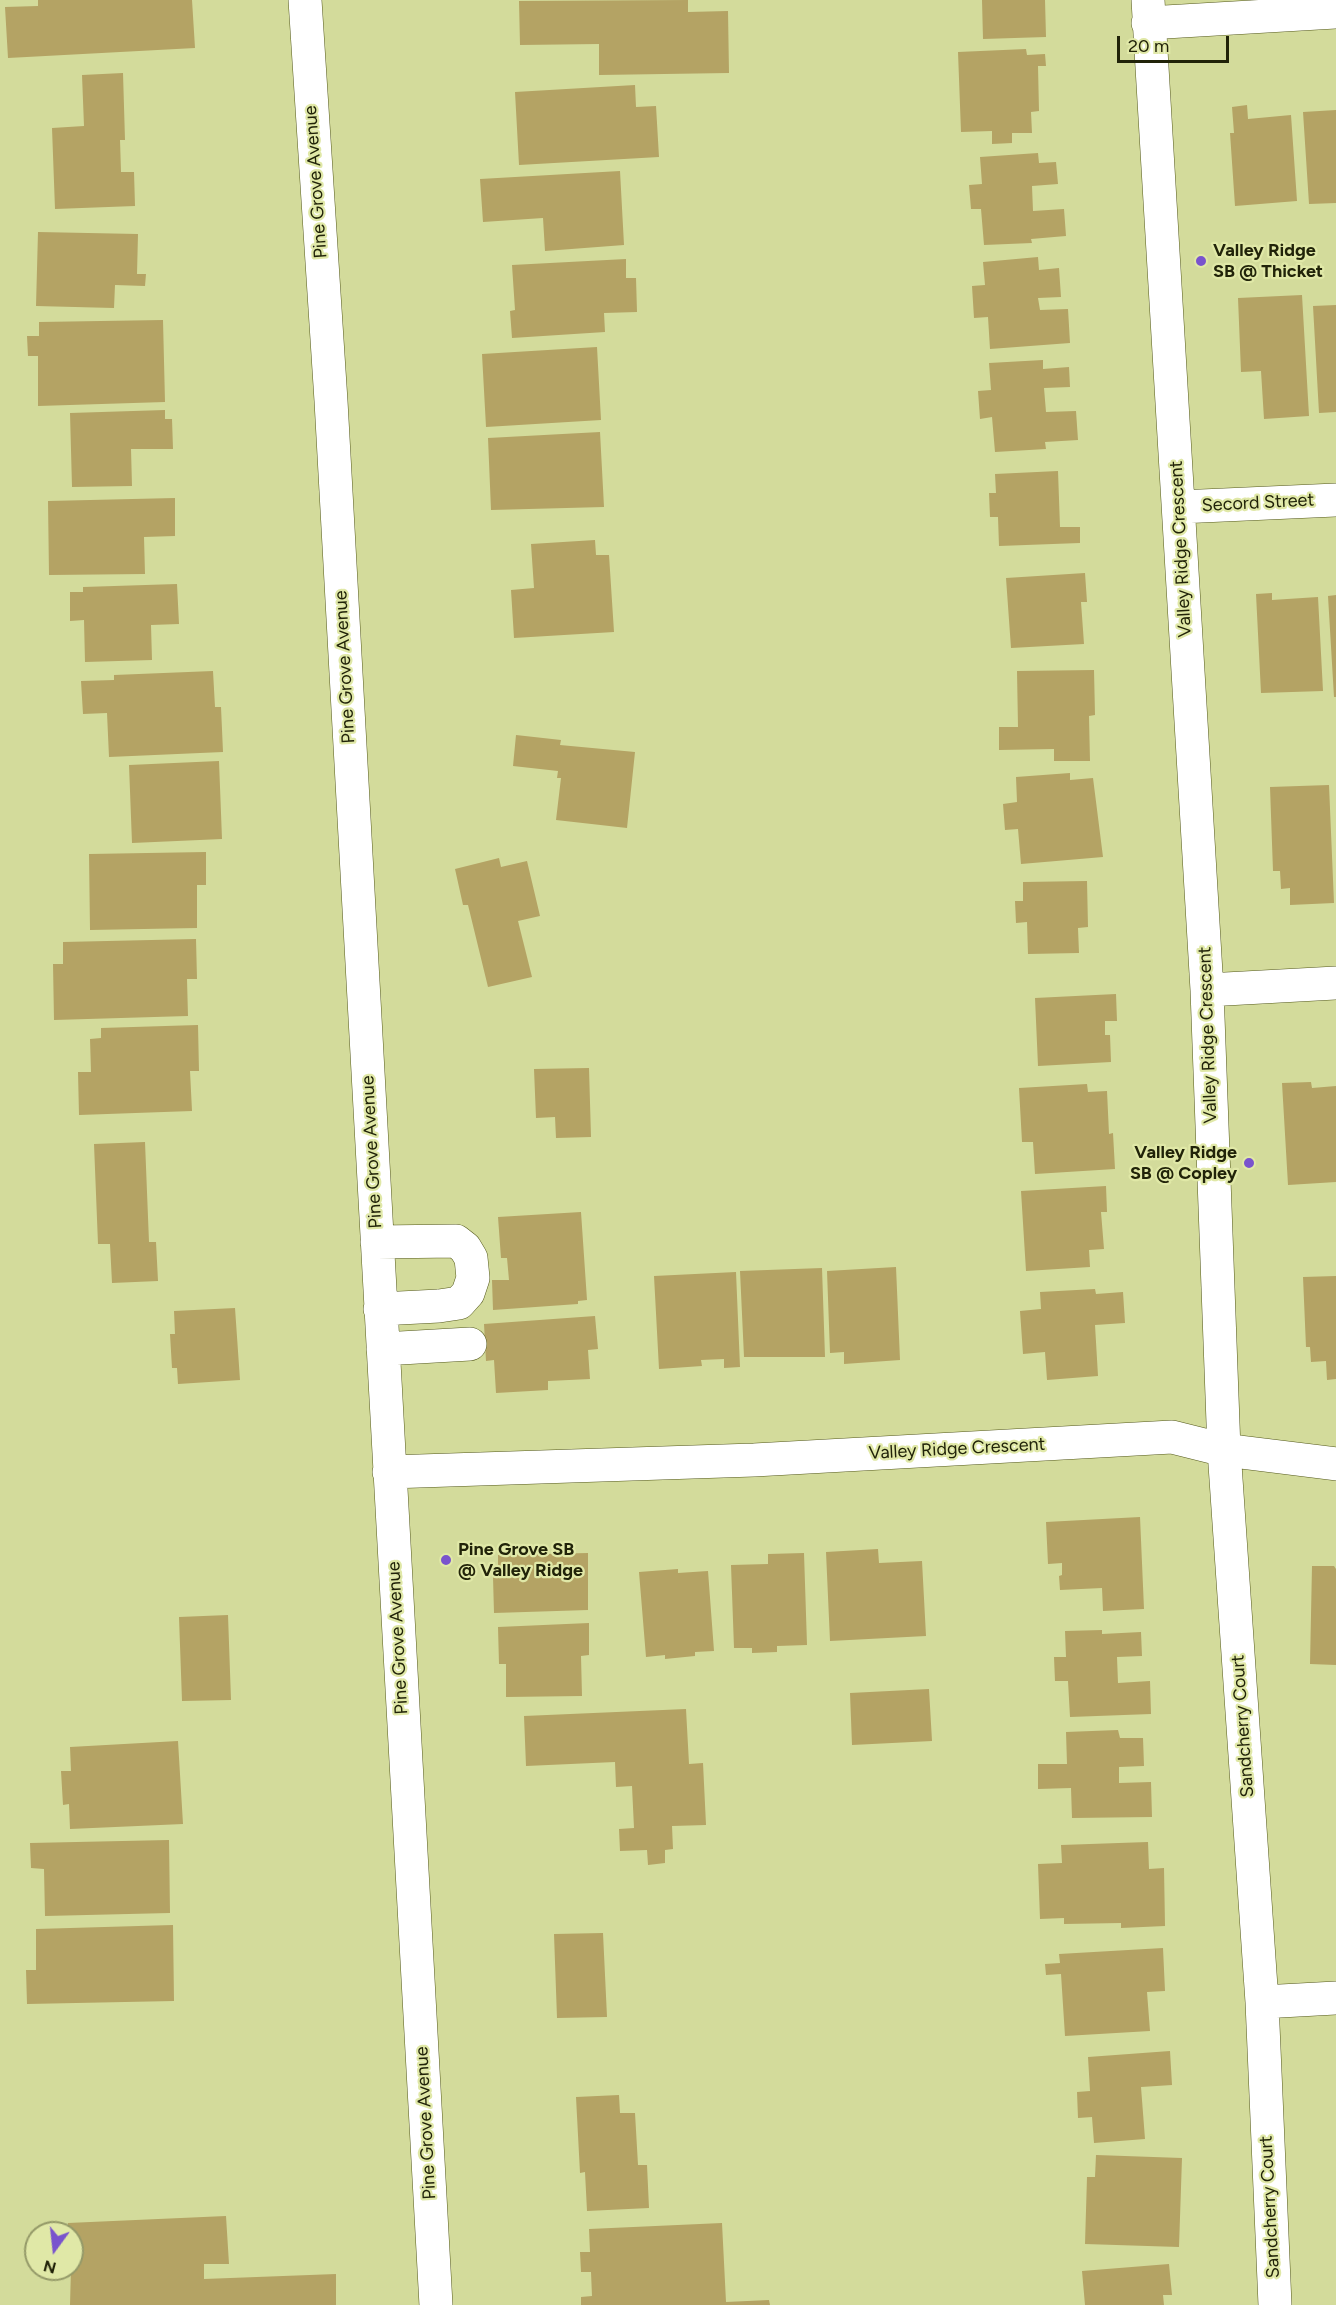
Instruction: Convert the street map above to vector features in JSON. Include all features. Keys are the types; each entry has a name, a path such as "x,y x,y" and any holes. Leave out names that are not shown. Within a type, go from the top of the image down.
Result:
{"street":[{"name":"Pine Grove Avenue","path":"305,0 332,413 436,2305"},
{"path":"1148,12 1336,12"},
{"name":"Valley Ridge Crescent","path":"389,1472 754,1460 1172,1437 1224,1450 1207,990 1148,12"},
{"name":"Secord Street","path":"1179,507 1336,500"},
{"path":"1207,990 1336,983"},
{"path":"377,1242 456,1241 465,1248 471,1258 473,1278 468,1293 459,1303 380,1309"},
{"path":"383,1349 470,1344"},
{"path":"1224,1450 1336,1464"},
{"name":"Sandcherry Court","path":"1224,1450 1262,2002 1275,2305"},
{"path":"1262,2002 1336,1998"}],"building":[{"path":"38,0 192,0 195,48 8,58 5,7 38,6"},
{"path":"688,0 688,12 728,11 729,73 599,75 599,44 520,45 519,1"},
{"path":"982,0 1045,0 1046,37 983,39"},
{"path":"1026,49 1027,55 1045,54 1046,66 1038,66 1039,111 1031,112 1032,133 1012,133 1012,143 992,144 992,131 961,132 958,52"},
{"path":"123,73 125,140 120,140 121,172 134,172 135,206 55,209 52,128 84,126 82,75"},
{"path":"635,85 636,107 656,106 659,157 519,165 515,92"},
{"path":"1247,105 1248,119 1291,115 1297,201 1235,206 1230,133 1234,133 1232,107"},
{"path":"1336,110 1336,203 1309,204 1303,112"},
{"path":"1038,153 1039,163 1056,162 1058,184 1032,186 1033,211 1064,209 1066,236 1031,239 1032,243 984,245 981,209 971,209 969,185 982,184 980,157"},
{"path":"620,171 624,245 545,251 543,218 483,222 480,179"},
{"path":"38,232 138,234 137,274 146,274 145,286 115,285 114,308 36,306"},
{"path":"1038,257 1039,270 1059,268 1061,297 1038,298 1040,310 1068,309 1070,343 990,349 988,317 974,318 972,286 985,285 983,262"},
{"path":"626,259 626,278 636,278 637,312 604,313 605,332 512,338 510,311 515,310 512,265"},
{"path":"1302,295 1309,416 1264,419 1261,371 1241,372 1238,298"},
{"path":"1336,305 1336,412 1319,413 1313,306"},
{"path":"163,320 165,402 38,406 38,356 28,356 27,336 39,336 39,322"},
{"path":"597,347 601,420 486,427 482,354"},
{"path":"1043,360 1043,369 1069,367 1070,387 1044,388 1046,412 1076,411 1078,440 1045,442 1046,449 995,452 992,417 980,419 978,391 991,390 989,363"},
{"path":"165,410 165,419 172,419 173,449 131,449 132,486 72,487 70,413"},
{"path":"600,432 604,507 491,510 488,438"},
{"path":"1058,471 1060,527 1080,527 1080,543 999,546 998,517 990,517 989,493 996,493 995,474"},
{"path":"175,498 175,536 144,537 145,574 49,575 48,501"},
{"path":"595,540 596,555 609,555 614,632 514,638 511,590 534,588 531,544"},
{"path":"1085,573 1087,602 1081,602 1084,644 1011,648 1006,578"},
{"path":"177,584 179,624 151,625 152,660 85,662 84,620 70,621 70,592 83,592 83,587"},
{"path":"1272,593 1272,600 1318,597 1323,691 1261,693 1256,594"},
{"path":"1336,595 1336,697 1334,697 1328,596"},
{"path":"1094,670 1095,715 1089,716 1090,761 1054,761 1054,749 999,750 999,727 1018,727 1017,671"},
{"path":"213,671 215,707 221,707 223,752 109,757 107,713 83,714 81,681 114,680 114,675"},
{"path":"516,735 561,740 560,745 635,752 627,828 556,820 561,778 557,778 558,771 513,766"},
{"path":"219,761 222,839 132,843 129,765"},
{"path":"1070,773 1070,780 1093,778 1103,857 1021,864 1018,829 1005,830 1003,804 1017,802 1016,777"},
{"path":"1329,785 1334,903 1290,905 1290,888 1281,889 1280,871 1273,871 1270,787"},
{"path":"206,852 206,885 197,885 197,928 90,930 89,854"},
{"path":"499,858 501,867 527,861 540,916 518,921 532,977 488,987 468,905 463,905 455,869"},
{"path":"1087,881 1088,927 1078,928 1079,953 1028,954 1027,922 1016,923 1015,901 1023,901 1023,882"},
{"path":"196,939 197,979 187,979 188,1016 54,1020 53,964 63,964 63,942"},
{"path":"1116,994 1117,1021 1105,1021 1105,1035 1110,1035 1111,1062 1038,1066 1035,998"},
{"path":"198,1025 199,1071 190,1071 192,1111 79,1115 78,1072 91,1072 90,1039 101,1038 101,1028"},
{"path":"589,1068 591,1137 556,1138 555,1117 536,1118 534,1069"},
{"path":"1311,1082 1312,1088 1336,1086 1336,1182 1288,1185 1282,1083"},
{"path":"1087,1084 1088,1092 1107,1091 1109,1134 1113,1133 1115,1169 1035,1174 1033,1142 1022,1142 1019,1088"},
{"path":"145,1142 149,1242 156,1242 158,1281 112,1283 110,1244 98,1244 94,1144"},
{"path":"1106,1186 1107,1212 1101,1212 1104,1249 1089,1250 1090,1267 1026,1271 1021,1191"},
{"path":"581,1212 587,1300 578,1301 578,1304 493,1310 492,1280 509,1280 507,1258 501,1258 498,1217"},
{"path":"896,1267 900,1360 844,1364 844,1352 830,1353 827,1271"},
{"path":"822,1268 825,1357 744,1357 740,1271"},
{"path":"736,1272 740,1367 724,1368 724,1359 701,1360 702,1366 659,1369 654,1276"},
{"path":"1336,1276 1336,1379 1327,1380 1326,1361 1311,1362 1310,1347 1306,1347 1303,1277"},
{"path":"1095,1289 1096,1294 1123,1292 1125,1323 1095,1325 1098,1376 1047,1380 1045,1352 1023,1354 1020,1311 1041,1309 1040,1292"},
{"path":"235,1308 240,1380 178,1384 177,1368 172,1368 170,1334 175,1334 174,1311"},
{"path":"595,1316 598,1349 588,1350 590,1379 548,1381 548,1390 496,1393 494,1360 486,1361 484,1324"},
{"path":"1140,1517 1144,1609 1103,1611 1102,1588 1060,1590 1059,1576 1062,1575 1062,1563 1048,1564 1046,1522"},
{"path":"878,1549 879,1563 922,1561 926,1636 830,1641 826,1552"},
{"path":"588,1553 588,1610 494,1613 493,1577 498,1576 498,1555"},
{"path":"804,1553 807,1645 777,1646 777,1652 752,1653 752,1648 734,1648 731,1565 768,1564 768,1554"},
{"path":"1312,1566 1334,1566 1336,1569 1336,1665 1310,1664"},
{"path":"678,1569 678,1573 708,1571 714,1651 695,1652 695,1656 665,1659 665,1655 646,1657 639,1572"},
{"path":"228,1615 231,1700 182,1701 179,1617"},
{"path":"589,1623 589,1655 581,1656 582,1696 506,1697 506,1664 499,1664 498,1627"},
{"path":"1102,1630 1102,1634 1141,1632 1142,1656 1117,1657 1118,1683 1150,1681 1151,1714 1070,1717 1068,1681 1055,1681 1054,1657 1066,1657 1065,1631"},
{"path":"929,1689 932,1741 852,1745 850,1693"},
{"path":"686,1709 689,1764 703,1763 706,1825 672,1826 673,1849 665,1850 665,1863 648,1865 647,1850 620,1851 619,1829 634,1828 632,1786 616,1787 615,1762 526,1766 524,1716"},
{"path":"1118,1730 1120,1738 1143,1738 1144,1766 1119,1767 1119,1783 1151,1782 1152,1817 1072,1818 1071,1788 1038,1789 1038,1764 1067,1764 1066,1732"},
{"path":"178,1741 183,1824 70,1829 69,1804 63,1805 61,1771 71,1771 70,1747"},
{"path":"169,1840 170,1913 45,1916 44,1869 31,1868 30,1843"},
{"path":"1148,1842 1149,1869 1164,1868 1165,1926 1121,1928 1121,1923 1064,1924 1064,1918 1040,1919 1038,1864 1062,1863 1061,1845"},
{"path":"173,1925 174,2001 27,2004 26,1970 36,1970 36,1929"},
{"path":"603,1933 607,2017 557,2018 554,1934"},
{"path":"1163,1948 1165,1991 1147,1992 1150,2031 1065,2036 1061,1974 1046,1975 1045,1964 1060,1963 1059,1954"},
{"path":"1170,2051 1172,2085 1141,2087 1145,2139 1094,2143 1092,2117 1078,2118 1077,2092 1090,2091 1088,2057"},
{"path":"619,2095 620,2113 635,2113 638,2165 647,2165 649,2208 587,2211 585,2172 580,2173 576,2097"},
{"path":"1096,2155 1182,2158 1179,2247 1085,2244 1087,2177 1095,2177"},
{"path":"226,2216 229,2264 204,2264 204,2279 336,2274 336,2305 70,2305 71,2281 84,2281 84,2222"},
{"path":"722,2223 726,2302 769,2300 770,2305 581,2305 581,2297 592,2296 591,2272 581,2272 580,2252 590,2252 589,2229"},
{"path":"1169,2264 1172,2295 1163,2295 1164,2305 1085,2305 1082,2271"}],"place":[{"name":"Valley Ridge SB @ Thicket","path":"1201,261"},
{"name":"Valley Ridge SB @ Copley","path":"1249,1163"},
{"name":"Pine Grove SB @ Valley Ridge","path":"446,1560"}]}
